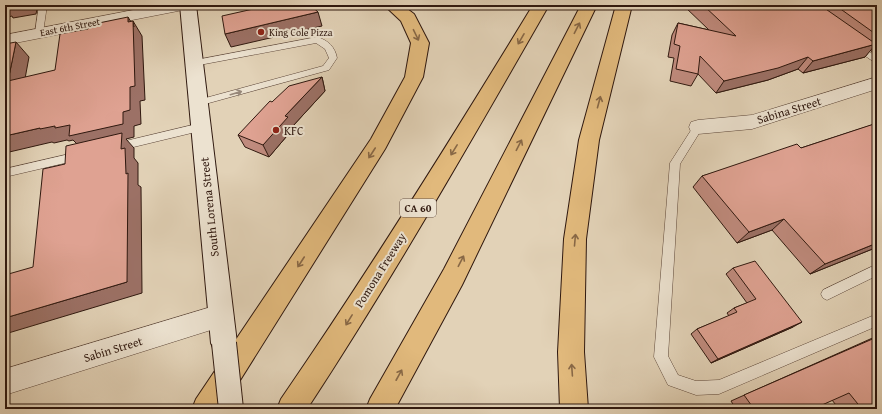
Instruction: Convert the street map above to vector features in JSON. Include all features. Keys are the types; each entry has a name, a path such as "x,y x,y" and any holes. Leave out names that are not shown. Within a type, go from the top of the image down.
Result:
{"highway":[{"path":"206,409 378,144 414,77 420,43 408,18 392,5"},
{"name":"Pomona Freeway","path":"291,409 345,327 491,90 540,5"},
{"path":"380,409 453,277 589,5"},
{"path":"574,409 571,352 575,239 590,140 624,5"}],"main road":[{"name":"South Lorena Street","path":"188,5 232,409"}],"street":[{"name":"East 6th Street","path":"5,40 183,5"},
{"name":"Sabina Street","path":"698,126 752,122 877,83"},
{"name":"Sabin Street","path":"5,382 221,316"}],"lane":[{"path":"39,33 43,5"},
{"path":"847,39 877,61"},
{"path":"194,63 317,40 325,43 332,50 333,58 326,68 198,104"},
{"path":"698,126 675,163 661,357 673,380 696,388 719,387 877,320"},
{"path":"108,149 201,128"},
{"path":"5,173 86,154"},
{"path":"827,294 871,272 877,273"}],"building":[{"path":"5,5 29,5 29,6 6,10"},
{"path":"271,5 310,5 318,12 225,34 222,16"},
{"path":"703,5 820,5 876,44 813,61 808,57 778,68 724,81 700,56 698,74 676,69 680,46 674,44 678,23 736,36"},
{"path":"835,5 875,5 877,7 877,35"},
{"path":"128,17 128,22 133,21 135,86 130,87 130,110 123,112 123,124 69,136 70,125 55,128 55,126 40,128 5,136 5,44 16,42 8,81 55,70 60,34 88,29 89,25"},
{"path":"322,77 285,116 288,117 263,145 238,135 270,101 272,102 289,86"},
{"path":"877,123 877,243 825,264 784,219 749,232 702,176 797,144 801,148"},
{"path":"122,133 121,149 125,148 126,174 128,173 127,282 5,318 5,275 33,267 43,169 65,164 66,146"},
{"path":"755,261 802,322 718,359 697,329 737,312 734,308 756,299 733,268"},
{"path":"877,337 877,409 862,409 849,393 813,409 754,409 744,395"}],"place":[{"name":"King Cole Pizza","path":"261,32"},
{"name":"KFC","path":"276,130"}]}
